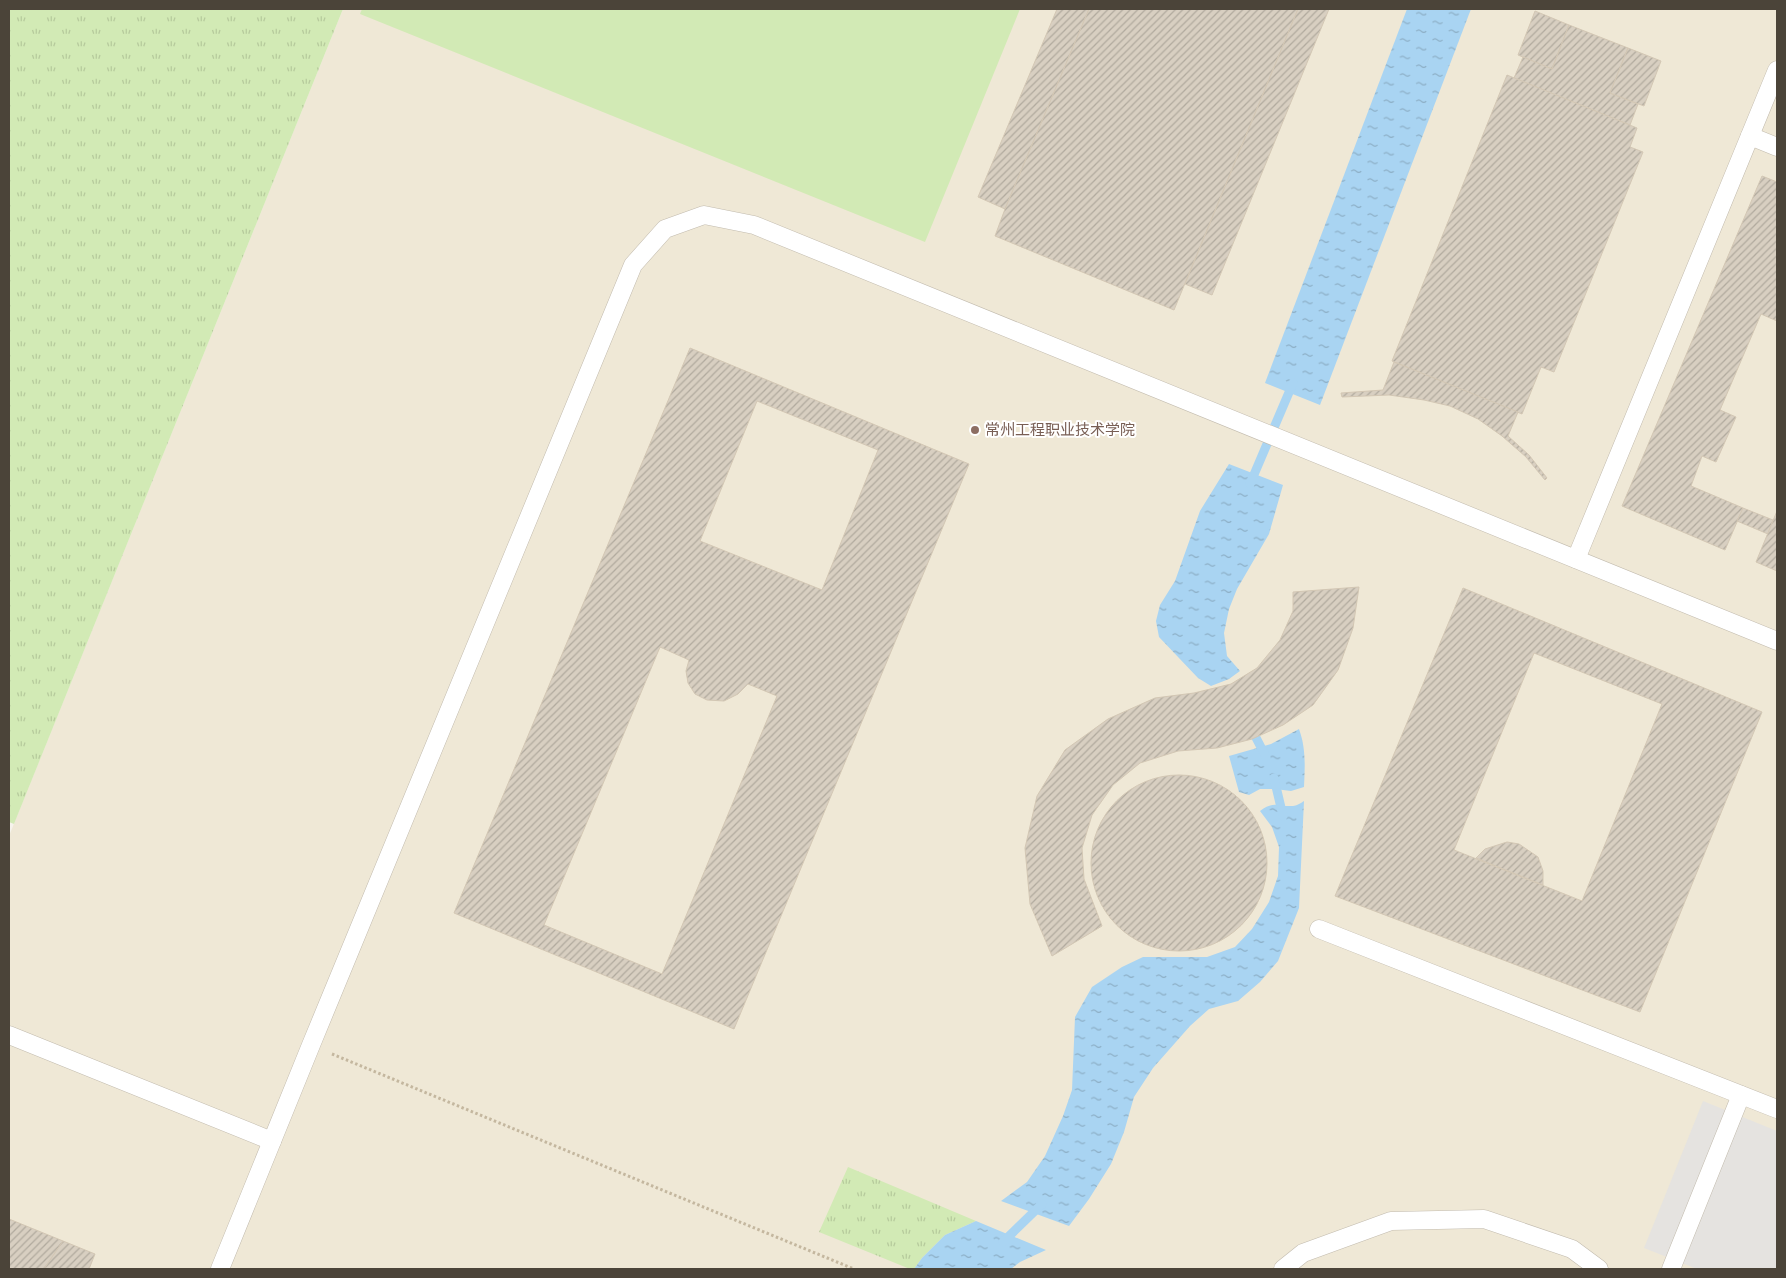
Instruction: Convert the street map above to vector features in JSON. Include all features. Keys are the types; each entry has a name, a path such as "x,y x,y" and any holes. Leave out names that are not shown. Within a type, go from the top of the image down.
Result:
{"lane":[{"path":"1576,560 1777,70"},
{"path":"1750,136 1777,147"},
{"path":"220,1269 633,265 665,228 704,215 754,225 1777,641"},
{"path":"1319,929 1777,1109"},
{"path":"9,1035 272,1141"},
{"path":"1671,1269 1741,1095"},
{"path":"1283,1269 1303,1253 1391,1221 1484,1220 1572,1249 1599,1269"}],"path":[{"path":"311,1045 854,1269"}],"shaded area":[{"name":"常州工程职业技术学院","path":"343,9 1777,9 1777,1269 9,1269 9,836"},
{"path":"1703,1101 1777,1131 1777,1269 1697,1269 1644,1248"}],"green space":[{"path":"9,9 343,9 14,824 9,822"},
{"path":"362,9 1020,9 925,242 360,14"},
{"path":"848,1167 976,1221 945,1235 914,1269 819,1232"}],"water":[{"path":"1407,9 1471,9 1320,405 1265,383"},
{"path":"1229,464 1283,485 1269,534 1237,589 1229,609 1224,633 1227,656 1240,671 1229,679 1211,686 1198,678 1159,637 1156,621 1160,605 1175,581 1200,511"},
{"path":"1299,729 1304,750 1304,787 1291,791 1260,789 1249,795 1239,792 1229,756 1271,744"},
{"path":"1304,801 1299,908 1278,961 1260,982 1238,1001 1209,1009 1190,1026 1153,1068 1134,1097 1124,1132 1111,1164 1069,1226 1001,1201 1027,1182 1045,1156 1063,1116 1072,1090 1075,1017 1092,987 1122,967 1143,957 1207,957 1235,947 1252,929 1269,902 1278,876 1279,847 1272,827 1260,811 1273,805 1294,806"},
{"path":"976,1221 1046,1250 1020,1262 1011,1269 914,1269 945,1235"}],"building":[{"path":"1057,9 1089,9 1005,209 978,197"},
{"path":"1089,9 1298,9 1174,310 995,236"},
{"path":"1298,9 1329,9 1212,295 1185,284"},
{"path":"1535,11 1569,25 1552,69 1518,55"},
{"path":"1569,25 1628,48 1610,93 1638,104 1630,125 1514,78 1523,57 1552,69"},
{"path":"1628,48 1661,61 1644,106 1610,93"},
{"path":"1507,75 1637,128 1630,147 1643,152 1554,372 1541,367 1522,414 1392,361"},
{"path":"1762,176 1777,182 1777,321 1761,314 1720,410 1736,417 1716,462 1702,456 1691,486 1743,508 1725,550 1622,506"},
{"path":"690,348 969,464 734,1029 454,913","holes":["757,401 878,450 822,590 700,541","660,647 689,660 686,671 688,683 695,694 707,700 724,701 738,694 748,684 777,696 662,974 544,925"]},
{"path":"1394,362 1518,412 1508,436 1529,455 1547,478 1545,480 1526,457 1502,436 1478,419 1450,406 1389,395 1342,397 1341,393 1383,390"},
{"path":"1743,508 1773,520 1768,534 1737,521"},
{"path":"1777,511 1777,571 1756,562"},
{"path":"1359,587 1353,628 1338,670 1313,705 1283,725 1252,739 1217,748 1178,751 1140,763 1113,785 1092,815 1082,848 1084,879 1102,926 1052,956 1030,904 1025,848 1037,796 1065,750 1108,719 1155,698 1194,693 1231,684 1257,668 1280,640 1293,611 1293,592"},
{"path":"1463,588 1762,712 1640,1012 1335,896","holes":["1534,653 1662,704 1582,901 1454,850"]},
{"path":"1179,775 1213,782 1235,795 1247,807 1263,837 1267,863 1260,897 1247,919 1235,931 1205,947 1179,951 1145,944 1123,931 1111,919 1095,889 1091,863 1098,829 1111,807 1123,795 1153,779"},
{"path":"1507,842 1519,844 1538,857 1543,871 1543,885 1476,858 1485,849"},
{"path":"9,1219 63,1241 44,1269 9,1269"},
{"path":"63,1241 95,1254 89,1269 44,1269"}],"waterway":[{"path":"1250,484 1293,383"},
{"path":"1251,728 1266,757"},
{"path":"1274,778 1283,816"},
{"path":"1003,1242 1042,1204"}],"place":[{"name":"常州工程职业技术学院","path":"975,430"}]}
